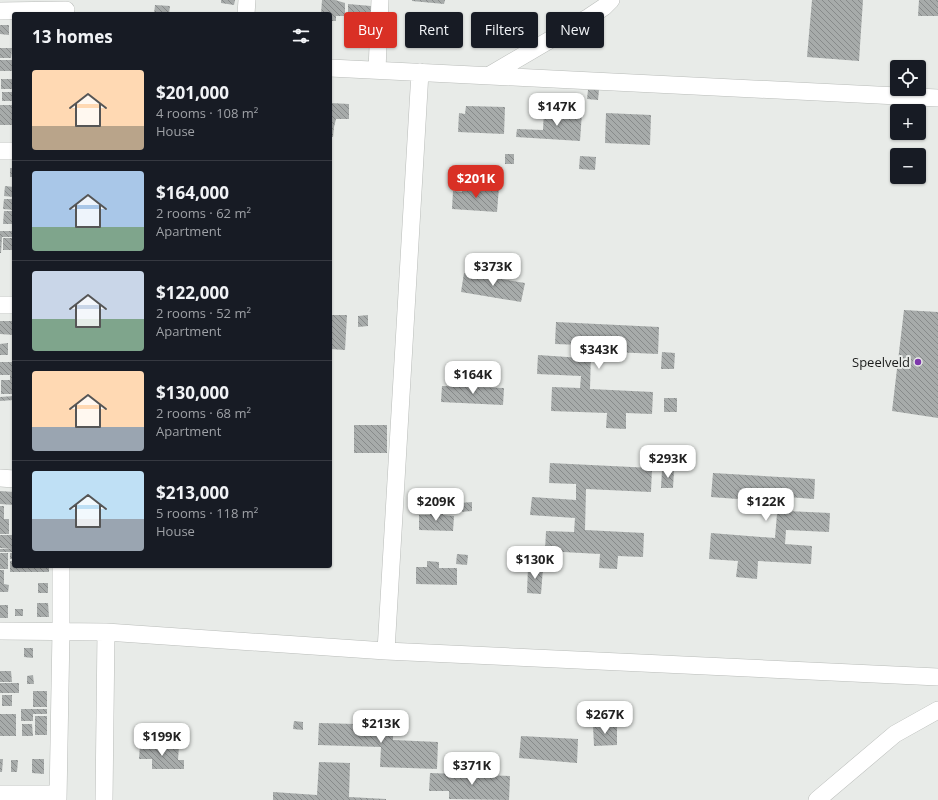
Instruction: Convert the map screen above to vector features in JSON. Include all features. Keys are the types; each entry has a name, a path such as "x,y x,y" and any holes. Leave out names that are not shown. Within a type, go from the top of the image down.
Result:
{"street":[{"path":"246,12 247,0"},
{"path":"377,70 380,0"},
{"path":"488,76 588,17 612,0"},
{"path":"0,11 66,8"},
{"path":"332,68 938,98"},
{"path":"386,651 420,72"},
{"path":"0,151 12,151"},
{"path":"0,305 12,305"},
{"path":"0,478 12,479"},
{"path":"0,794 58,797 61,568"},
{"path":"0,631 106,632 386,651 938,677"},
{"path":"104,800 106,632"},
{"path":"817,800 895,734 938,710"}],"building":[{"path":"221,0 235,0 234,5 221,3"},
{"path":"322,0 335,0 345,3 344,16 336,16 336,21 332,21 332,12 321,12"},
{"path":"412,0 445,0 444,4"},
{"path":"812,0 863,0 859,61 807,57"},
{"path":"919,0 938,0 938,16 918,16"},
{"path":"348,4 371,6 371,12 348,12"},
{"path":"155,5 170,6 169,12 154,12"},
{"path":"0,25 9,25 9,35 0,34"},
{"path":"0,48 12,48 11,58 0,58"},
{"path":"0,60 12,60 12,71 0,71"},
{"path":"1,79 12,79 12,89 1,89"},
{"path":"588,90 599,90 598,100 587,99"},
{"path":"2,92 12,92 12,101 2,101"},
{"path":"332,103 349,104 349,119 336,119 333,137"},
{"path":"0,105 12,105 12,125 0,125"},
{"path":"466,106 505,107 504,134 458,132 459,113 465,114"},
{"path":"544,110 582,112 580,141 516,137 517,129 543,130"},
{"path":"606,113 651,115 650,145 605,143"},
{"path":"505,154 514,154 514,164 505,164"},
{"path":"580,156 596,157 595,170 579,169"},
{"path":"10,168 12,168 12,177 10,177"},
{"path":"462,185 499,187 497,212 452,209 453,191 462,192"},
{"path":"5,186 12,187 12,197 4,196"},
{"path":"4,199 12,199 12,210 3,209"},
{"path":"4,211 12,211 12,224 3,224"},
{"path":"0,231 12,231 12,237 2,237 0,253"},
{"path":"3,238 12,238 12,250 3,250"},
{"path":"464,273 525,283 521,302 461,292"},
{"name":"Speelveld","path":"904,310 938,312 938,418 892,411"},
{"path":"332,315 347,315 345,350 332,349"},
{"path":"368,315 368,326 358,327 358,316"},
{"path":"0,321 12,321 12,335 0,334"},
{"path":"556,322 659,327 658,354 591,351 590,389 653,392 652,414 626,413 626,429 606,428 607,413 551,411 552,387 580,388 581,376 537,374 538,355 582,358 582,345 555,344"},
{"path":"8,343 8,355 0,355 0,344"},
{"path":"662,352 675,353 674,369 661,369"},
{"path":"0,362 12,362 12,394 1,394 1,380 10,380 10,375 0,375"},
{"path":"442,386 504,388 503,405 441,402"},
{"path":"12,396 12,400 0,401 0,397"},
{"path":"664,398 677,398 677,412 664,412"},
{"path":"354,425 387,425 387,453 354,453"},
{"path":"550,463 652,468 651,492 586,489 585,530 644,533 643,557 618,556 617,569 599,568 600,554 545,551 546,531 574,532 575,518 530,515 532,497 576,500 576,484 549,483"},
{"path":"662,470 674,470 673,488 661,488"},
{"path":"713,473 815,479 814,499 788,497 787,511 830,513 829,532 786,530 785,544 812,546 811,564 758,561 757,579 736,577 738,561 709,559 711,533 775,538 778,502 711,497"},
{"path":"0,491 12,492 12,505 0,504"},
{"path":"472,502 472,511 460,512 460,503"},
{"path":"0,506 4,506 4,519 9,519 9,534 0,534"},
{"path":"431,510 443,510 443,515 454,516 453,531 419,530 419,515 430,515"},
{"path":"0,535 12,535 12,549 0,548"},
{"path":"0,549 12,549 12,552 0,552"},
{"path":"0,553 8,553 8,569 0,569"},
{"path":"10,553 12,553 12,559 10,559"},
{"path":"457,554 468,555 467,565 456,564"},
{"path":"10,561 12,561 12,568 49,568 49,572 10,572"},
{"path":"427,561 439,562 439,568 457,568 457,585 416,584 416,567 427,567"},
{"path":"528,567 543,568 541,594 527,593"},
{"path":"0,570 4,570 4,584 9,585 8,592 0,592"},
{"path":"38,583 48,583 48,593 38,593"},
{"path":"37,603 48,603 49,617 37,617"},
{"path":"0,605 8,605 8,618 0,618"},
{"path":"15,609 23,609 23,616 15,616"},
{"path":"24,648 33,648 33,658 24,657"},
{"path":"0,671 11,671 12,682 0,682"},
{"path":"33,675 34,684 27,684 27,676"},
{"path":"0,683 19,683 19,693 0,693"},
{"path":"33,691 47,691 47,707 33,707"},
{"path":"2,695 12,695 12,706 2,706"},
{"path":"21,709 47,709 47,714 33,714 33,721 21,721"},
{"path":"0,714 16,714 16,736 0,736"},
{"path":"35,716 47,716 47,735 35,735"},
{"path":"294,721 303,722 303,730 293,729"},
{"path":"319,723 393,725 393,740 438,742 437,769 380,767 381,747 318,745"},
{"path":"22,724 32,724 33,736 22,736"},
{"path":"593,725 617,725 617,745 594,746"},
{"path":"521,736 578,739 577,763 519,758"},
{"path":"140,745 179,746 178,760 184,760 184,769 152,769 152,759 139,759"},
{"path":"0,759 3,759 2,772 0,772"},
{"path":"32,759 44,759 44,774 32,773"},
{"path":"11,760 18,760 17,772 11,772"},
{"path":"319,762 350,763 349,797 386,800 273,800 273,792 317,795"},
{"path":"430,773 510,776 509,800 449,799 449,791 429,791"}],"place":[{"name":"Speelveld","path":"918,362"}]}
